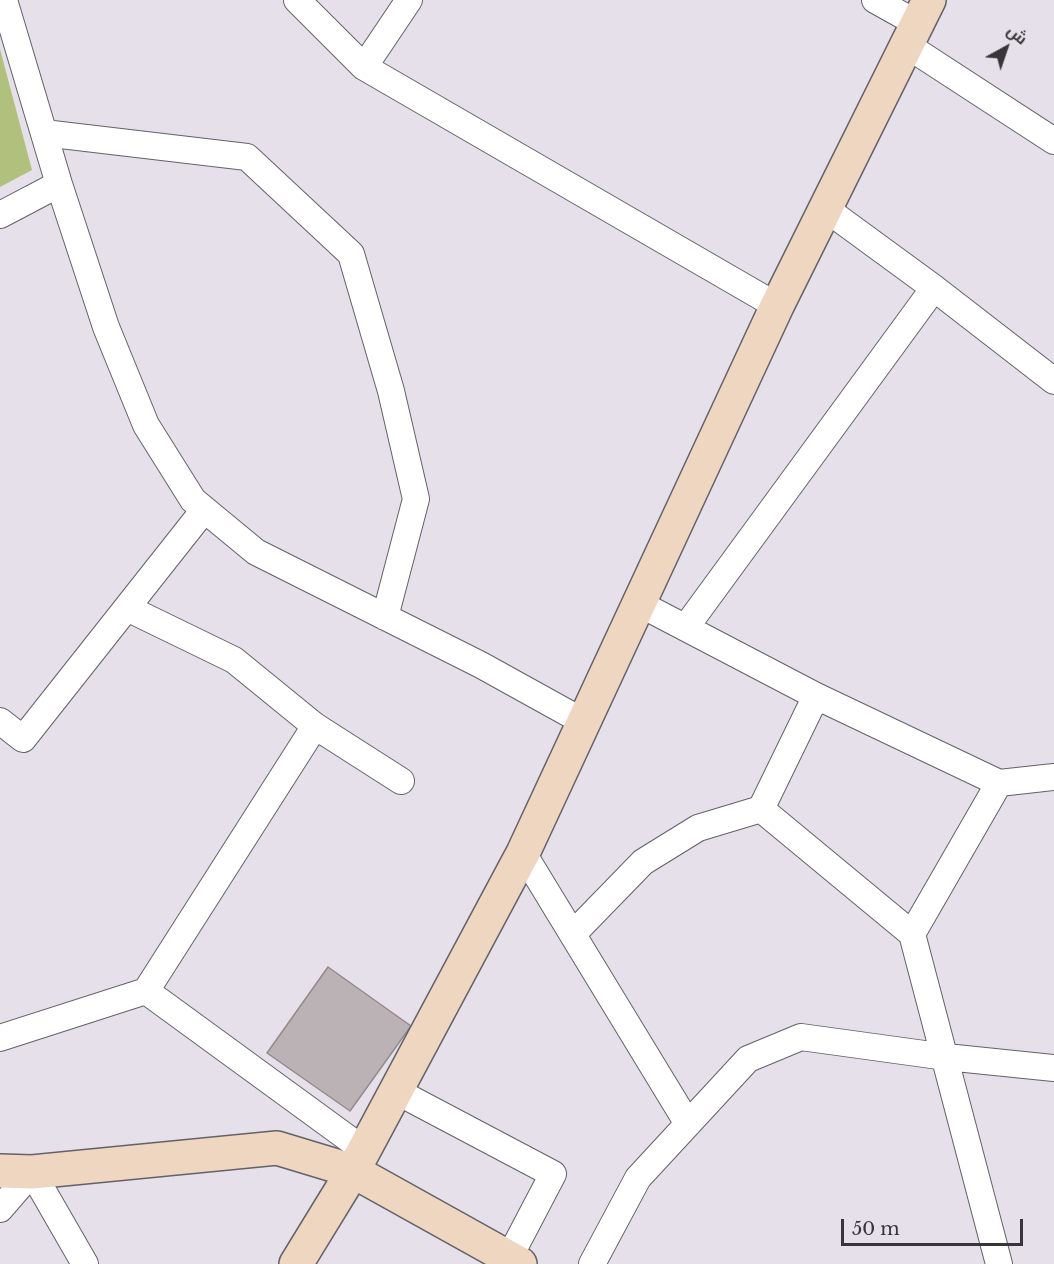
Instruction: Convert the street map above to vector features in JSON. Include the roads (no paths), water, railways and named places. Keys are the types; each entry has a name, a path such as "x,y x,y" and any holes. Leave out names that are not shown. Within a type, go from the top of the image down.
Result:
{"street":[{"path":"4,0 59,184 106,327 146,425 193,500 256,552 481,665 584,722"},
{"path":"297,0 364,67 777,306"},
{"path":"364,67 409,0"},
{"path":"875,0 918,23 1054,141"},
{"path":"296,1264 359,1161 523,853 777,306 918,23"},
{"path":"44,133 247,157 351,254 391,391 416,499 385,617"},
{"path":"0,215 59,184"},
{"path":"826,209 934,288 1054,381"},
{"path":"686,627 934,288"},
{"path":"0,721 22,739 204,510"},
{"path":"640,604 816,696 999,783 1054,777"},
{"path":"127,608 234,660 315,726 401,781"},
{"path":"573,934 643,862 698,828 761,809 816,696"},
{"path":"0,1038 146,991 315,726"},
{"path":"912,934 999,783"},
{"path":"761,809 912,934 999,1264"},
{"path":"523,853 688,1124"},
{"path":"146,991 359,1161 514,1261 553,1174 396,1092"},
{"path":"592,1264 638,1178 748,1059 801,1037 946,1057 1054,1068"},
{"path":"0,1171 32,1172 277,1148 359,1161"},
{"path":"0,1209 32,1172"},
{"path":"32,1172 85,1264"}]}
